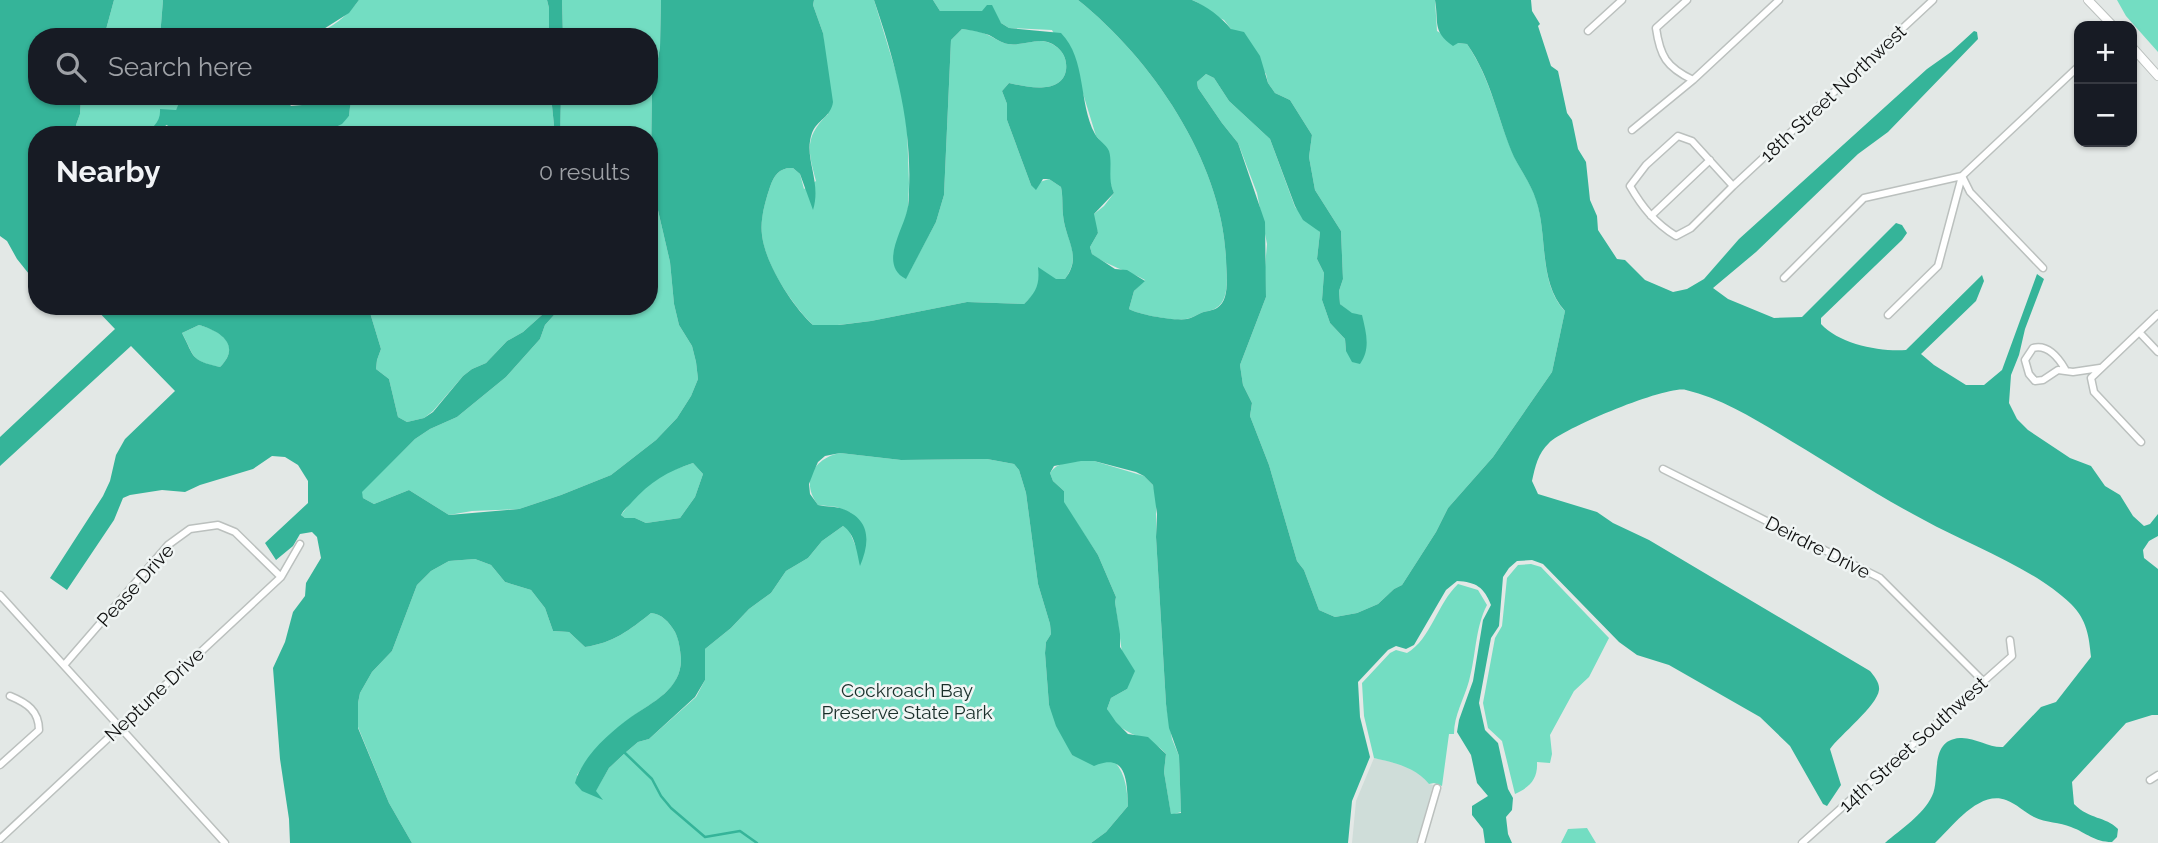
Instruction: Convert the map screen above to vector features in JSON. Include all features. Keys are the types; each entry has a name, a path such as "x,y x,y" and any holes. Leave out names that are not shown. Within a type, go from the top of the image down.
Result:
{"street":[{"path":"1588,31 1622,0"},
{"path":"1687,0 1656,28 1660,53 1683,76 1693,80"},
{"path":"1632,130 1693,80 1779,0"},
{"name":"18th Street Northwest","path":"1651,216 1675,236 1691,228 1732,186 1933,0"},
{"path":"2088,0 2108,21"},
{"path":"2137,53 2158,76"},
{"path":"1784,278 1864,198 1962,176 2074,71"},
{"path":"1710,160 1651,216 1640,204 1630,186 1646,165 1678,136 1692,141 1710,160 1732,186"},
{"path":"1962,176 1970,192 2043,268"},
{"path":"1888,315 1938,266 1962,176"},
{"path":"2141,442 2094,392 2091,379 2158,314"},
{"path":"2139,332 2158,352"},
{"path":"2065,369 2056,357 2043,347 2033,348 2025,360 2029,374 2035,381 2043,380 2058,370 2073,372 2100,368"},
{"name":"Deirdre Drive","path":"1663,469 1880,579 1984,682"},
{"name":"Pease Drive","path":"65,664 168,545 191,529 218,526 235,532 281,577"},
{"name":"Neptune Drive","path":"0,839 281,577 300,544"},
{"path":"0,595 225,843"},
{"name":"14th Street Southwest","path":"1802,843 2012,656 2010,640"},
{"path":"0,765 39,730 39,719 33,710 25,702 10,696"},
{"path":"2150,780 2158,775"},
{"path":"1421,843 1437,788"}],"shaded area":[{"path":"0,0 114,0 106,28 28,28 28,105 80,105 80,114 76,126 28,126 28,273 7,241 0,236"},
{"path":"163,0 359,0 349,13 325,28 161,28"},
{"path":"547,0 562,0 563,28 549,28"},
{"path":"661,0 814,0 813,5 823,33 833,102 830,111 814,129 810,142 815,189 813,210 800,174 793,168 781,170 773,179 766,199 762,235 774,271 788,296 805,317 813,325 839,325 967,302 1024,304 1036,288 1038,267 1056,279 1065,279 1073,263 1072,248 1064,224 1061,187 1049,179 1043,179 1036,190 1031,185 1007,120 1007,104 1002,91 1009,83 1042,87 1058,83 1066,70 1064,57 1060,50 1047,42 1008,44 989,35 962,29 951,40 944,195 936,222 906,279 898,273 893,257 909,203 908,141 895,70 874,0 933,0 940,11 982,11 987,5 992,5 1001,23 1009,28 1061,33 1079,68 1090,122 1110,156 1114,193 1094,214 1098,233 1090,247 1092,254 1115,269 1127,270 1145,281 1134,291 1129,309 1166,318 1189,319 1217,308 1226,292 1222,222 1212,185 1178,115 1156,82 1132,52 1078,0 1192,0 1213,12 1231,29 1244,32 1260,56 1268,83 1275,93 1290,100 1312,135 1309,157 1315,190 1341,231 1343,279 1339,291 1340,304 1352,313 1362,315 1366,334 1366,352 1360,364 1352,362 1346,351 1345,339 1330,323 1322,300 1324,273 1317,259 1320,232 1303,220 1295,206 1270,139 1229,101 1214,78 1206,74 1197,82 1198,88 1238,143 1265,222 1266,297 1240,365 1243,385 1252,403 1250,416 1269,465 1297,561 1304,570 1319,610 1335,617 1357,613 1378,604 1402,585 1448,508 1493,457 1552,372 1565,311 1556,299 1547,272 1540,214 1534,194 1514,157 1476,58 1467,44 1458,43 1453,46 1439,31 1435,0 1531,0 1532,11 1540,24 1538,26 1551,66 1558,71 1578,149 1586,162 1590,200 1597,216 1598,230 1617,259 1625,260 1645,280 1673,292 1687,289 1704,279 1739,239 1927,69 1974,31 1977,32 1978,39 1888,132 1858,154 1756,252 1713,288 1728,299 1774,318 1802,317 1896,223 1902,225 1907,233 1902,240 1821,318 1821,324 1849,342 1884,350 1906,350 1982,275 1984,281 1976,301 1921,354 1966,385 1984,385 2002,370 2037,274 2044,279 2011,375 2009,403 2017,419 2028,430 2070,458 2091,466 2105,486 2120,495 2133,516 2144,526 2150,524 2158,514 2158,536 2149,541 2143,550 2144,558 2158,569 2158,715 2126,723 2072,782 2074,804 2086,813 2113,825 2118,829 2117,837 2112,842 2100,840 2067,825 2039,819 2006,800 1996,798 1986,800 1967,811 1935,843 1885,843 1928,803 1934,789 1939,753 1950,740 1971,739 2003,747 2041,707 2056,702 2091,657 2084,622 2071,604 2056,591 2020,568 1907,511 1740,411 1700,394 1675,390 1594,418 1558,436 1542,451 1532,481 1538,494 1597,512 1870,671 1879,685 1877,697 1830,749 1841,785 1827,806 1823,804 1790,746 1760,717 1669,665 1637,655 1619,642 1543,564 1532,560 1517,561 1503,577 1499,626 1491,638 1479,703 1485,730 1498,743 1508,789 1513,798 1512,810 1506,817 1512,843 1485,843 1483,829 1472,815 1472,806 1488,796 1477,783 1471,755 1457,732 1473,681 1483,620 1491,605 1478,587 1457,581 1446,590 1414,645 1406,649 1396,646 1388,650 1358,682 1360,717 1370,757 1352,801 1348,843 1091,843 1106,832 1128,806 1126,779 1119,766 1113,763 1094,766 1072,755 1056,726 1049,705 1045,653 1046,642 1051,634 1050,624 1038,584 1026,493 1019,470 1014,464 987,459 901,460 840,453 825,456 818,462 809,484 810,494 818,505 850,512 862,524 866,547 860,566 853,538 843,526 822,541 808,558 786,571 771,593 705,649 705,680 695,697 649,739 638,742 609,768 596,791 603,800 582,791 575,783 579,773 590,755 606,738 665,694 677,678 681,658 673,628 662,617 651,613 621,635 585,647 569,632 553,631 545,608 531,590 505,582 491,565 475,559 449,561 431,571 417,585 392,651 372,672 360,693 358,703 358,728 389,803 412,843 290,843 273,668 285,642 293,612 305,596 306,583 321,558 317,537 312,532 300,534 293,546 276,560 265,543 308,503 308,481 298,465 285,457 272,456 253,469 185,492 162,490 123,498 114,520 67,590 50,578 103,496 110,481 116,455 125,439 175,391 131,346 0,466 0,437 115,329 102,315 371,315 381,349 376,369 389,379 398,417 407,422 424,418 433,412 463,376 486,363 507,341 523,332 542,315 554,315 545,325 540,339 506,377 457,417 415,439 362,492 363,498 374,504 409,490 449,515 519,509 611,475 656,440 677,418 698,379 692,346 679,325 674,304 670,262 658,210 658,126 651,126 652,105 658,105","holes":["199,325 221,335 229,346 229,352 220,367 198,360 182,333","1094,461 1136,472 1153,485 1157,514 1166,704 1169,728 1179,756 1181,813 1171,814 1164,772 1166,754 1148,737 1128,734 1107,709 1111,698 1127,689 1135,671 1120,647 1116,597 1098,555 1064,502 1064,491 1053,481 1050,473 1054,466","693,463 703,474 695,497 680,518 646,523 621,515 653,483"]},
{"path":"178,105 350,105 349,116 338,126 153,126 157,122 160,109 176,110"},
{"path":"552,105 561,105 560,126 554,126"},
{"path":"1374,758 1400,764 1422,775 1433,785 1417,843 1352,843 1356,801"}],"green space":[{"path":"114,0 163,0 161,28 106,28"},
{"path":"359,0 547,0 549,28 328,28"},
{"path":"562,0 661,0 658,58 658,28 563,28"},
{"path":"814,0 874,0 902,92 907,129 909,183 908,209 904,224 906,278 936,222 944,195 951,40 962,29 982,33 1008,44 1047,42 1060,50 1066,62 1066,70 1058,83 1042,87 1009,83 1002,91 1007,104 1007,120 1031,185 1049,179 1061,187 1064,224 1073,254 1073,262 1065,279 1040,281 1036,292 1024,304 967,302 838,325 813,325 805,317 788,295 768,258 762,235 762,222 770,187 778,173 793,168 800,174 804,189 816,181 810,145 815,130 828,114 823,33 813,5"},
{"path":"933,0 1078,0 1132,52 1178,115 1212,185 1222,222 1226,258 1227,285 1221,304 1213,310 1188,319 1166,318 1129,309 1134,291 1145,280 1092,254 1090,247 1098,233 1093,220 1094,214 1114,193 1104,148 1096,136 1081,87 1052,30 1009,28 982,11 940,11"},
{"path":"1192,0 1435,0 1437,31 1458,43 1467,44 1476,58 1508,142 1536,199 1540,213 1547,273 1556,300 1565,311 1552,372 1493,457 1448,508 1402,585 1378,604 1357,613 1335,617 1319,610 1304,570 1297,561 1269,465 1250,416 1252,403 1243,385 1240,365 1266,297 1267,244 1257,193 1238,143 1198,88 1197,82 1206,74 1214,78 1229,101 1270,139 1295,207 1320,232 1317,259 1324,273 1322,300 1330,323 1345,339 1346,351 1362,315 1352,314 1340,304 1339,291 1343,279 1341,231 1315,190 1309,157 1312,135 1290,100 1275,93 1266,74 1224,20"},
{"path":"2117,0 2158,0 2158,52 2137,28 2137,21 2130,21"},
{"path":"80,105 179,105 176,110 167,110 155,126 76,126"},
{"path":"350,105 552,105 554,126 336,126 349,116"},
{"path":"561,105 652,105 651,126 560,126"},
{"path":"658,210 670,262 679,325 692,346 696,362 698,379 691,396 677,418 656,440 611,475 519,509 449,515 409,490 374,504 363,498 361,492 415,439 457,417 506,377 540,339 545,325 554,315 658,315"},
{"path":"371,315 542,315 523,332 507,341 486,363 463,376 433,411 424,418 407,422 398,417 389,379 376,369 381,349"},
{"path":"199,325 221,335 229,346 226,359 220,367 198,360 189,348 182,333"},
{"name":"Cockroach Bay Preserve State Park","path":"840,453 901,460 987,459 1014,464 1019,470 1026,493 1038,584 1050,624 1051,634 1046,642 1045,653 1049,705 1072,755 1115,762 1125,783 1128,806 1106,832 1091,843 412,843 389,803 358,727 358,703 360,693 372,672 392,651 417,585 431,571 449,561 475,559 491,565 505,582 531,590 545,608 553,631 569,632 585,647 621,635 651,613 662,617 670,625 675,632 681,655 676,679 664,695 628,720 607,739 577,775 601,798 595,792 609,768 638,742 649,739 696,697 705,680 705,649 771,593 786,571 808,558 822,541 843,526 848,528 856,547 851,513 837,507 818,505 810,488 810,480 817,466 823,460"},
{"path":"1094,461 1144,476 1153,485 1156,495 1166,704 1172,739 1179,756 1181,812 1171,815 1164,772 1166,754 1152,742 1120,726 1107,709 1111,698 1127,689 1116,597 1098,555 1063,502 1064,491 1053,481 1050,473 1064,463"},
{"path":"693,463 703,474 695,497 680,518 646,523 621,515 638,493 665,473"},
{"path":"1531,564 1541,567 1609,638 1589,677 1574,691 1550,735 1550,763 1537,762 1532,782 1515,794 1502,741 1488,728 1483,703 1495,638 1502,626 1507,578 1518,565"},
{"path":"1458,584 1478,590 1487,605 1480,623 1471,672 1457,714 1454,734 1449,734 1442,786 1429,784 1417,773 1404,767 1374,758 1364,716 1362,683 1390,653 1396,650 1407,653 1415,647"},
{"path":"1587,828 1596,843 1561,843 1568,829"}],"waterway":[{"path":"625,753 652,779 671,808 705,837 740,831 757,843"}]}
